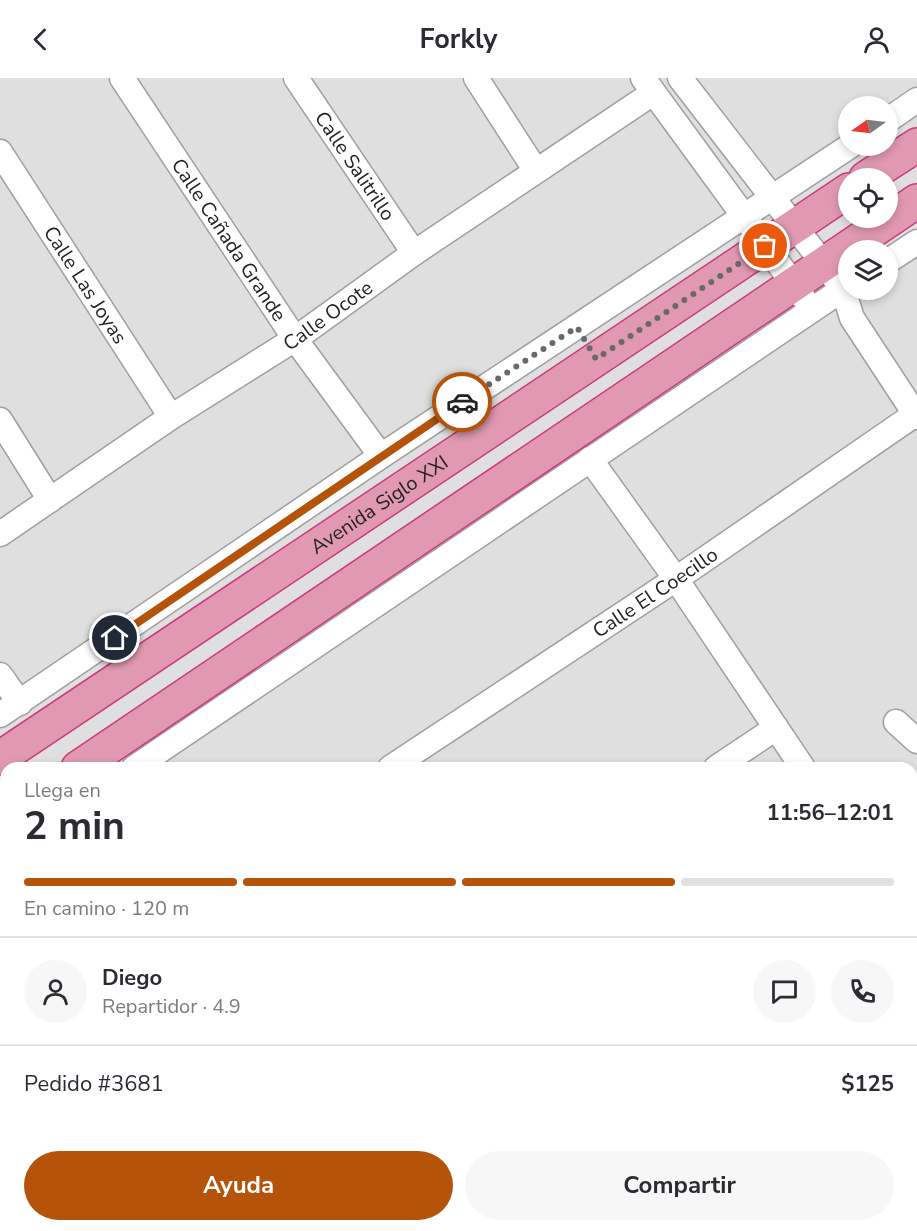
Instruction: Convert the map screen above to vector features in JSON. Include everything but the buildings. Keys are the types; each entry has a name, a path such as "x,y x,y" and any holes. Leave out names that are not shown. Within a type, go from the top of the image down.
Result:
{"highway":[{"path":"881,168 917,144"},
{"name":"Avenida Siglo XXI","path":"0,758 838,197"},
{"path":"88,762 393,575 802,296 823,264 917,201"}],"street":[{"name":"Calle Cañada Grande","path":"122,78 295,339 381,456"},
{"name":"Calle Salitrillo","path":"296,78 414,254"},
{"path":"476,78 536,171"},
{"path":"680,78 823,264 838,279"},
{"name":"Calle Ocote","path":"0,534 171,417 295,339 536,171 648,86"},
{"path":"648,86 802,296 852,318"},
{"path":"898,113 917,100"},
{"name":"Calle Las Joyas","path":"0,152 171,417"},
{"name":"Avenida Siglo XXI","path":"10,709 381,456 838,154"},
{"path":"898,254 917,242"},
{"path":"150,762 393,575 590,459 802,296 838,289"},
{"path":"849,300 852,318 916,415"},
{"path":"577,327 596,359"},
{"name":"Calle El Coecillo","path":"399,762 676,579 916,415"},
{"path":"0,420 50,500"},
{"path":"590,459 676,579 799,762"},
{"path":"0,675 10,709"},
{"path":"896,722 917,741"},
{"path":"725,762 776,728"}],"shaded area":[{"path":"0,78 917,78 917,762 0,762"}],"way so far":[{"path":"462,402 577,327 596,359 765,246"}],"route":[{"path":"115,638 462,402"}]}
